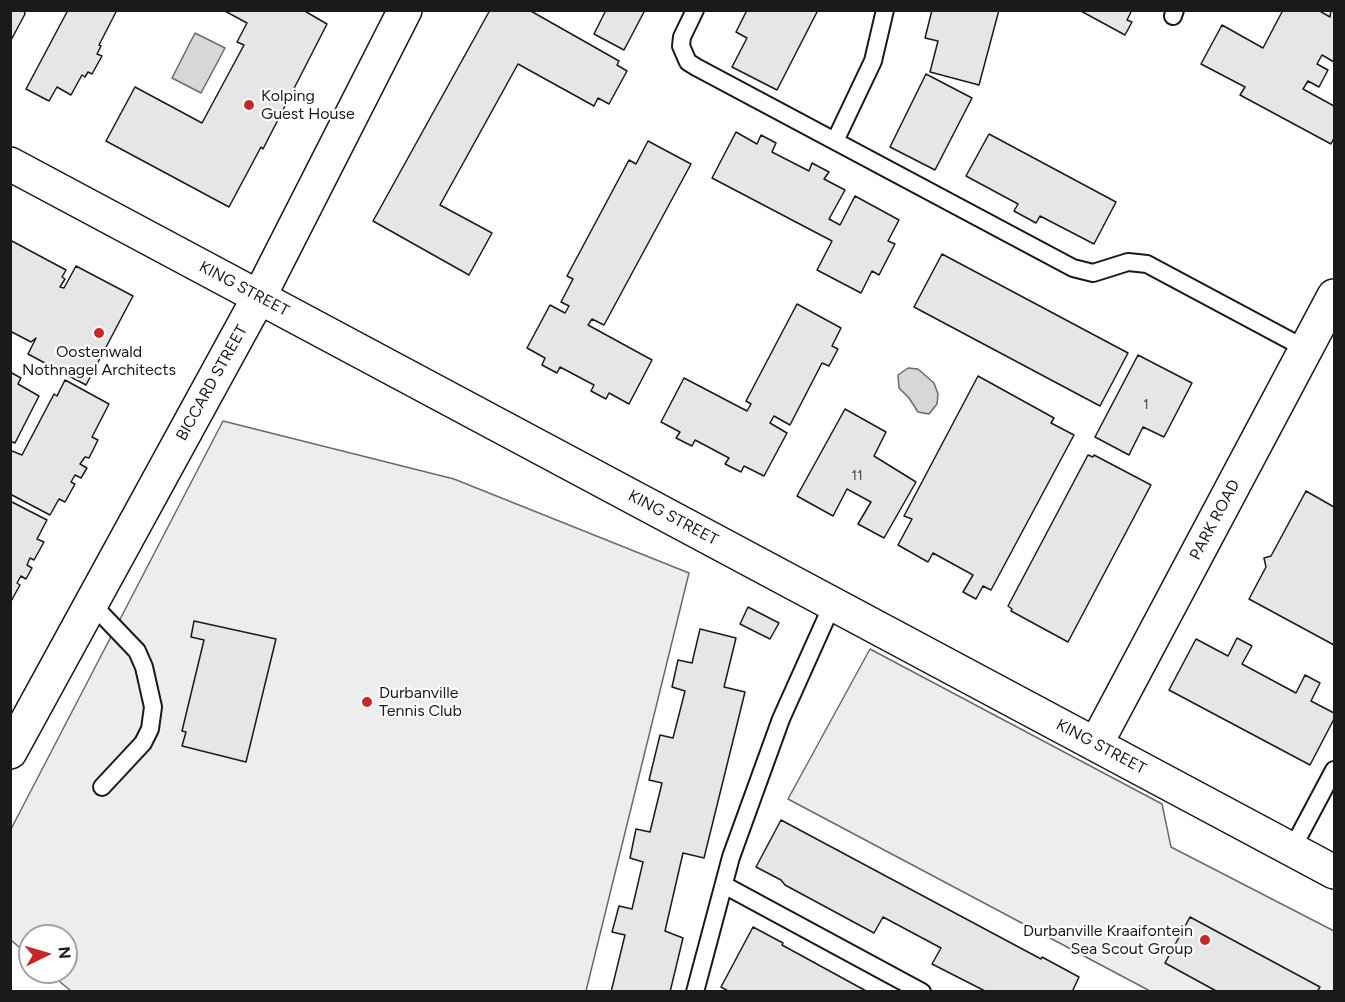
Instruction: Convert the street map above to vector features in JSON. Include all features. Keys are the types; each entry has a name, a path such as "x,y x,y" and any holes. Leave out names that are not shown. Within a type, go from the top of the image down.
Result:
{"street":[{"name":"BICCARD STREET","path":"10,752 259,297 405,10"},
{"name":"KING STREET","path":"10,164 1335,872"},
{"name":"PARK ROAD","path":"1096,744 1335,296"}],"lane":[{"path":"695,10 682,37 683,53 688,62 1073,268 1093,273 1128,262 1147,264 1306,349"},
{"path":"835,141 873,61 885,10"},
{"path":"91,603 137,651 144,667 153,707 150,729 143,743 102,787"},
{"path":"695,992 731,857 781,719 833,603"},
{"path":"1292,849 1335,770"},
{"path":"724,885 922,992"}],"shaded area":[{"path":"195,33 225,48 201,93 172,78"},
{"path":"908,368 918,369 934,383 938,394 937,404 929,414 918,412 899,388 898,375"},
{"name":"Durbanville Tennis Club","path":"223,421 454,479 689,573 586,991 71,991 63,984 78,984 78,924 18,924 18,946 11,940 10,831"},
{"path":"870,649 1162,804 1171,847 1334,931 1334,991 1150,991 788,799"}],"building":[{"path":"10,10 24,10 25,14 10,42"},
{"path":"68,10 117,10 99,45 101,46 97,54 102,56 92,74 88,72 85,77 82,75 71,95 57,87 49,101 26,89"},
{"name":"Kolping Guest House","path":"223,10 303,10 327,24 263,149 261,147 229,207 106,141 135,87 202,123 244,45 237,42 247,23"},
{"path":"490,10 529,10 619,61 617,65 627,71 609,104 598,98 594,106 518,64 440,205 492,233 469,275 373,221"},
{"path":"606,10 645,10 624,50 594,34"},
{"path":"747,10 818,10 777,90 732,67 747,38 736,32"},
{"path":"932,10 999,10 979,85 930,72 938,41 925,38"},
{"path":"1079,10 1132,10 1127,20 1132,22 1125,35"},
{"path":"1283,10 1318,10 1330,17 1331,10 1334,10 1334,62 1322,55 1317,64 1328,70 1319,87 1308,81 1303,89 1334,106 1334,138 1331,144 1240,95 1245,87 1201,64 1222,25 1263,48"},
{"path":"926,74 972,98 935,170 890,147"},
{"path":"736,132 757,144 761,135 776,143 772,152 809,171 812,163 829,172 824,179 845,190 829,219 840,225 855,196 899,220 888,241 895,244 879,275 872,271 861,293 817,270 832,241 712,178"},
{"path":"989,134 1116,202 1094,244 1040,216 1036,223 1014,211 1018,204 966,176"},
{"path":"648,141 691,164 604,325 592,319 588,325 652,360 629,404 609,393 606,399 591,391 594,385 560,367 557,373 542,365 545,358 527,348 550,305 565,313 569,306 561,302 573,279 567,276 629,160 636,164"},
{"path":"10,240 66,270 62,277 65,279 60,287 64,288 76,266 133,296 86,385 28,354 36,338 31,342 10,331"},
{"path":"942,254 1128,353 1100,406 914,307"},
{"path":"797,304 841,328 832,346 838,349 829,366 822,363 790,425 774,416 770,423 787,433 764,476 744,466 741,472 725,464 729,458 695,440 692,446 676,438 680,432 661,422 684,378 747,411 751,404 746,401"},
{"path":"1138,355 1192,383 1164,437 1143,427 1129,455 1095,437"},
{"path":"10,372 21,378 18,384 39,396 15,443 10,441"},
{"path":"978,376 1054,418 1051,423 1074,435 991,590 983,586 976,599 963,592 973,575 933,553 928,562 898,545 912,519 904,516"},
{"path":"65,380 109,404 92,437 98,440 89,458 85,457 80,464 87,468 81,478 75,475 71,482 75,484 65,502 59,499 50,515 10,494 10,454 12,451 22,455 54,394 57,396"},
{"path":"845,409 886,432 874,456 916,482 884,538 858,524 871,502 847,489 833,516 797,496"},
{"path":"1088,455 1093,457 1094,455 1151,485 1068,642 1011,611 1012,609 1008,606"},
{"path":"1306,491 1334,507 1334,645 1249,599 1266,567 1264,558 1271,556"},
{"path":"10,501 47,520 37,539 44,542 34,560 30,558 27,565 32,568 26,579 21,576 17,583 20,585 10,603"},
{"path":"748,607 779,623 770,639 740,624"},
{"path":"194,621 276,639 246,762 182,746 186,732 182,731 204,640 191,637"},
{"path":"700,629 736,638 724,687 745,692 704,858 683,853 665,931 683,938 670,992 611,992 625,935 612,932 619,906 632,909 643,862 630,858 636,829 650,832 662,783 649,780 660,735 673,738 685,691 672,687 678,660 692,663"},
{"path":"1237,638 1252,646 1242,664 1296,693 1305,675 1320,683 1311,701 1334,713 1334,719 1310,765 1169,690 1196,639 1228,656"},
{"path":"781,820 1079,977 1072,992 987,992 932,964 941,948 883,917 874,933 785,885 781,880 756,867"},
{"name":"Durbanville Kraaifontein Sea Scout Group","path":"1190,917 1320,987 1317,992 1218,992 1165,963"},
{"path":"753,927 868,992 730,992 721,987"}],"place":[{"name":"Kolping Guest House","path":"249,105"},
{"name":"Oostenwald Nothnagel Architects","path":"99,333"},
{"name":"Durbanville Tennis Club","path":"367,702"},
{"name":"Durbanville Kraaifontein Sea Scout Group","path":"1205,940"}]}
